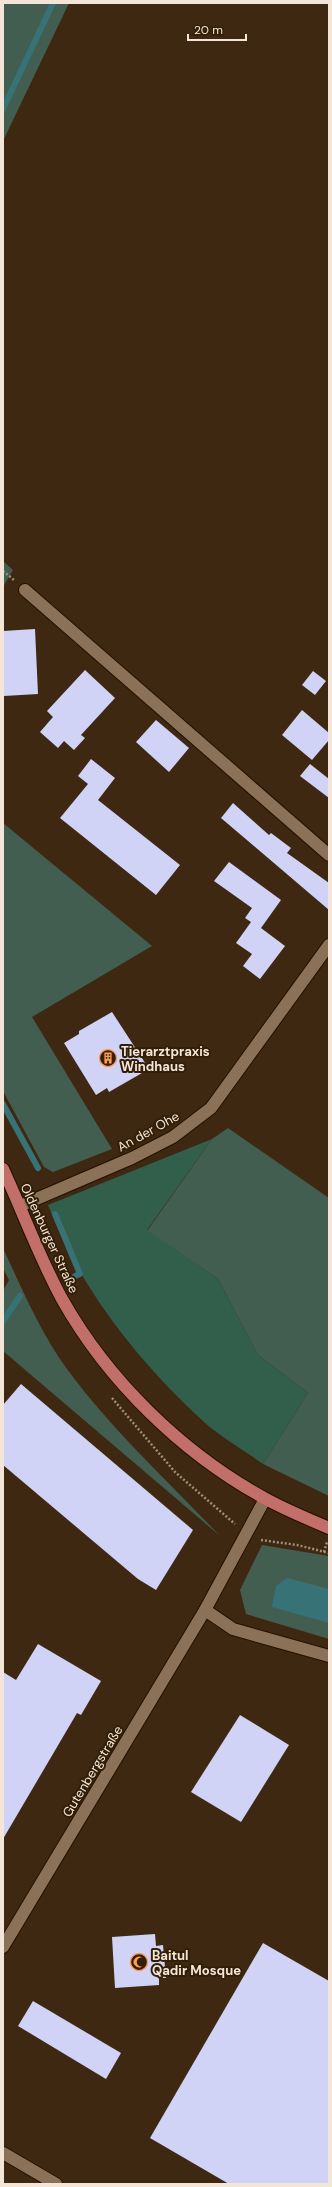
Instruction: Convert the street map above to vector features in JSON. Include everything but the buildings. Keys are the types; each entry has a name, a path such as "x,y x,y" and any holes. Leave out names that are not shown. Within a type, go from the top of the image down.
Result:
{"main road":[{"name":"Oldenburger Straße","path":"3,1169 42,1259 63,1300 87,1338 128,1389 173,1433 213,1466 266,1499 329,1528"}],"street":[{"path":"25,590 329,855"},
{"name":"An der Ohe","path":"20,1206 132,1158 173,1136 211,1108 329,945"},
{"name":"Gutenbergstraße","path":"3,1947 205,1610 266,1499"},
{"path":"205,1610 233,1630 329,1656"},
{"path":"3,2153 56,2184"}],"green space":[{"path":"3,3 69,3 3,141"},
{"path":"3,561 13,570 3,587"},
{"path":"3,823 152,946 32,1017 112,1149 53,1172 44,1167 3,1091"},
{"path":"228,1128 329,1198 329,1496 263,1464 308,1393 258,1355 218,1279 147,1231 212,1139"},
{"path":"212,1139 147,1230 218,1279 258,1355 308,1393 263,1464 204,1422 156,1374 134,1349 94,1295 61,1236 48,1205"},
{"path":"3,1248 24,1295 48,1340 67,1369 121,1434 219,1535 3,1351 3,1291 9,1280 3,1268"},
{"path":"262,1545 329,1556 329,1639 246,1614 240,1590"}],"water":[{"path":"287,1578 329,1589 329,1623 272,1607 276,1586"}],"waterway":[{"path":"3,109 53,3"},
{"path":"3,1104 38,1168"},
{"path":"55,1214 80,1274 75,1276"},
{"path":"3,1321 20,1296"}],"place":[{"name":"Tierarztpraxis Windhaus","path":"108,1058"},
{"name":"Baitul Qadir Mosque","path":"139,1962"}]}
